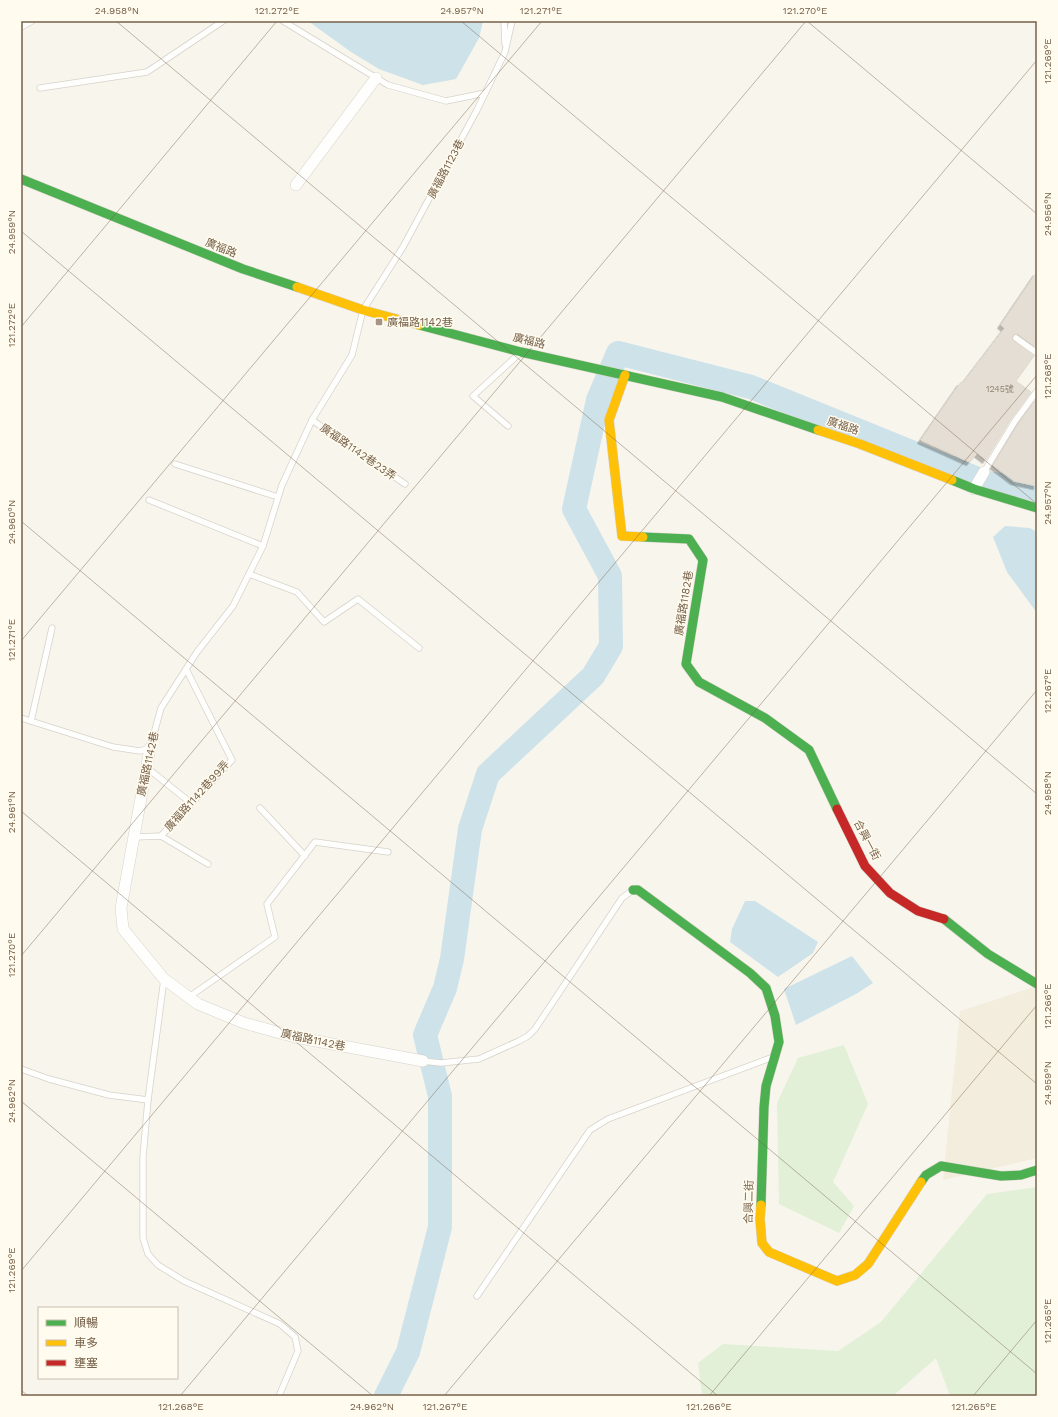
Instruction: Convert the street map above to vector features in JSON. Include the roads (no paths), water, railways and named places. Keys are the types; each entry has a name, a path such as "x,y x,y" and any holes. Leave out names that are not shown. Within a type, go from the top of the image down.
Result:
{"street":[{"path":"296,185 376,78"},
{"name":"廣福路","path":"21,179 244,270 363,310 521,352 722,397 860,444 975,488 1037,508"},
{"name":"廣福路1182巷","path":"625,375 609,420 622,536 690,539 703,560 686,664 698,682 765,718"},
{"path":"975,488 984,472"},
{"name":"合興一街","path":"765,718 809,750 865,866 890,893 918,911 943,918 988,954 1037,984"},
{"name":"廣福路1142巷","path":"150,748 122,908 123,929 164,979 198,1004 244,1023 295,1037 423,1061"},
{"name":"合興二街","path":"633,890 638,890 750,973 766,988 774,1016 779,1042 766,1086 764,1107 760,1220 762,1243 769,1252 837,1281 855,1275 868,1264 926,1174 941,1166 1000,1176 1021,1175 1037,1170"}],"lane":[{"path":"21,28 32,21"},
{"path":"40,88 147,72 223,21"},
{"path":"283,21 388,85 446,101 485,93"},
{"path":"504,21 505,52"},
{"name":"廣福路1123巷","path":"363,310 403,247 453,157 505,52 512,21"},
{"name":"廣福路1142巷","path":"150,748 161,708 197,652 233,606 263,546 282,485 312,420 352,355 363,310"},
{"path":"1016,338 1037,353"},
{"path":"508,426 473,396 521,352"},
{"path":"984,472 1015,421 1037,391"},
{"name":"廣福路1142巷23弄","path":"312,420 405,484"},
{"path":"175,464 278,497"},
{"path":"149,500 263,546"},
{"path":"249,574 297,592 324,622 358,599 419,648"},
{"path":"31,721 52,628"},
{"name":"廣福路1142巷99弄","path":"161,836 232,760 186,669"},
{"path":"21,718 112,747 140,751 150,748"},
{"path":"146,767 191,803"},
{"path":"260,808 305,856"},
{"path":"134,837 161,836 208,864"},
{"path":"189,997 275,937 267,904 316,842 388,852"},
{"path":"423,1061 441,1063 479,1059 528,1036 535,1029 622,898 633,890"},
{"path":"164,979 148,1100 143,1158 143,1238 148,1254 158,1265 184,1281 280,1324 295,1338 298,1351 279,1396"},
{"path":"477,1296 590,1130 608,1118 775,1056"},
{"path":"21,1069 49,1079 108,1095 148,1100"}],"water":[{"path":"308,21 483,21 479,38 456,79 423,85 379,69 351,52"},
{"path":"1005,526 1030,528 1037,532 1037,613 1007,572 993,537"},
{"path":"745,901 755,901 818,942 813,953 778,977 730,942 732,929"},
{"path":"852,956 873,983 856,994 796,1025 784,989"}],"waterway":[{"path":"386,1396 408,1352 440,1227 440,1096 425,1035 445,988 452,959 470,829 488,774 593,676 611,646 610,576 574,509 598,400 618,353 751,387 988,483 1037,492"}],"place":[{"name":"廣福路1142巷","path":"379,322"}]}
